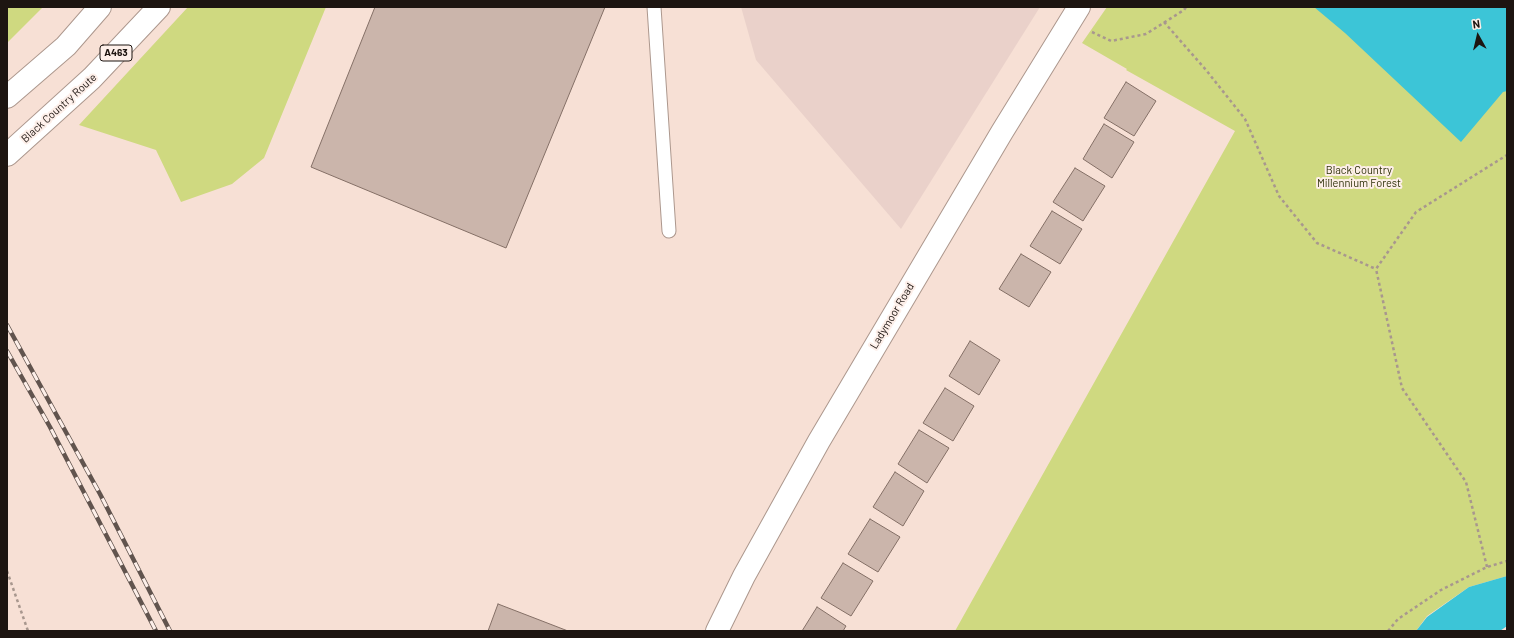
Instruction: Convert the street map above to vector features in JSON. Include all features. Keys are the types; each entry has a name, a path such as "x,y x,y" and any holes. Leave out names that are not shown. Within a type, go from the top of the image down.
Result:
{"main road":[{"path":"7,97 66,46 100,7"},
{"name":"Black Country Route","path":"7,155 92,78 159,7"},
{"name":"Ladymoor Road","path":"717,631 744,576 818,441 997,139 1074,15"}],"lane":[{"path":"654,7 669,231"}],"path":[{"path":"1074,15 1111,41 1146,34 1184,10 1186,7"},
{"path":"1164,22 1206,70 1245,119 1279,196 1317,243 1376,269"},
{"path":"1487,567 1466,482 1402,388 1376,269 1416,212 1507,155"},
{"path":"1388,631 1398,619 1442,590 1487,567 1507,561"},
{"path":"7,571 28,631"}],"shaded area":[{"path":"741,7 1040,7 901,229 756,60"}],"green space":[{"path":"7,7 43,7 7,43"},
{"path":"188,7 326,7 264,158 232,184 181,202 156,150 79,125"},
{"name":"Black Country Millennium Forest","path":"1107,7 1507,7 1507,576 1469,587 1427,616 1416,631 955,631 1235,131 1126,70 1127,69 1082,43"}],"water":[{"path":"1314,7 1507,7 1507,91 1503,92 1461,142 1345,33"},
{"path":"1507,576 1507,626 1500,631 1416,631 1427,617 1469,587"}],"building":[{"path":"375,7 605,7 506,248 311,167"},
{"path":"1126,82 1156,101 1134,136 1104,118"},
{"path":"1104,124 1134,142 1112,178 1083,159"},
{"path":"1075,168 1105,186 1083,221 1053,202"},
{"path":"1052,211 1082,229 1060,264 1030,246"},
{"path":"1021,254 1051,272 1029,307 999,289"},
{"path":"970,341 1000,360 979,395 949,376"},
{"path":"945,388 974,406 953,441 923,423"},
{"path":"919,430 949,448 927,483 898,464"},
{"path":"895,472 924,491 903,526 873,507"},
{"path":"870,519 900,537 878,572 848,554"},
{"path":"843,563 873,581 851,616 821,598"},
{"path":"498,604 568,631 488,631"},
{"path":"817,607 846,626 843,631 802,631"}],"railway":[{"path":"7,325 100,494 170,631"},
{"path":"7,351 50,427 156,631"}]}
